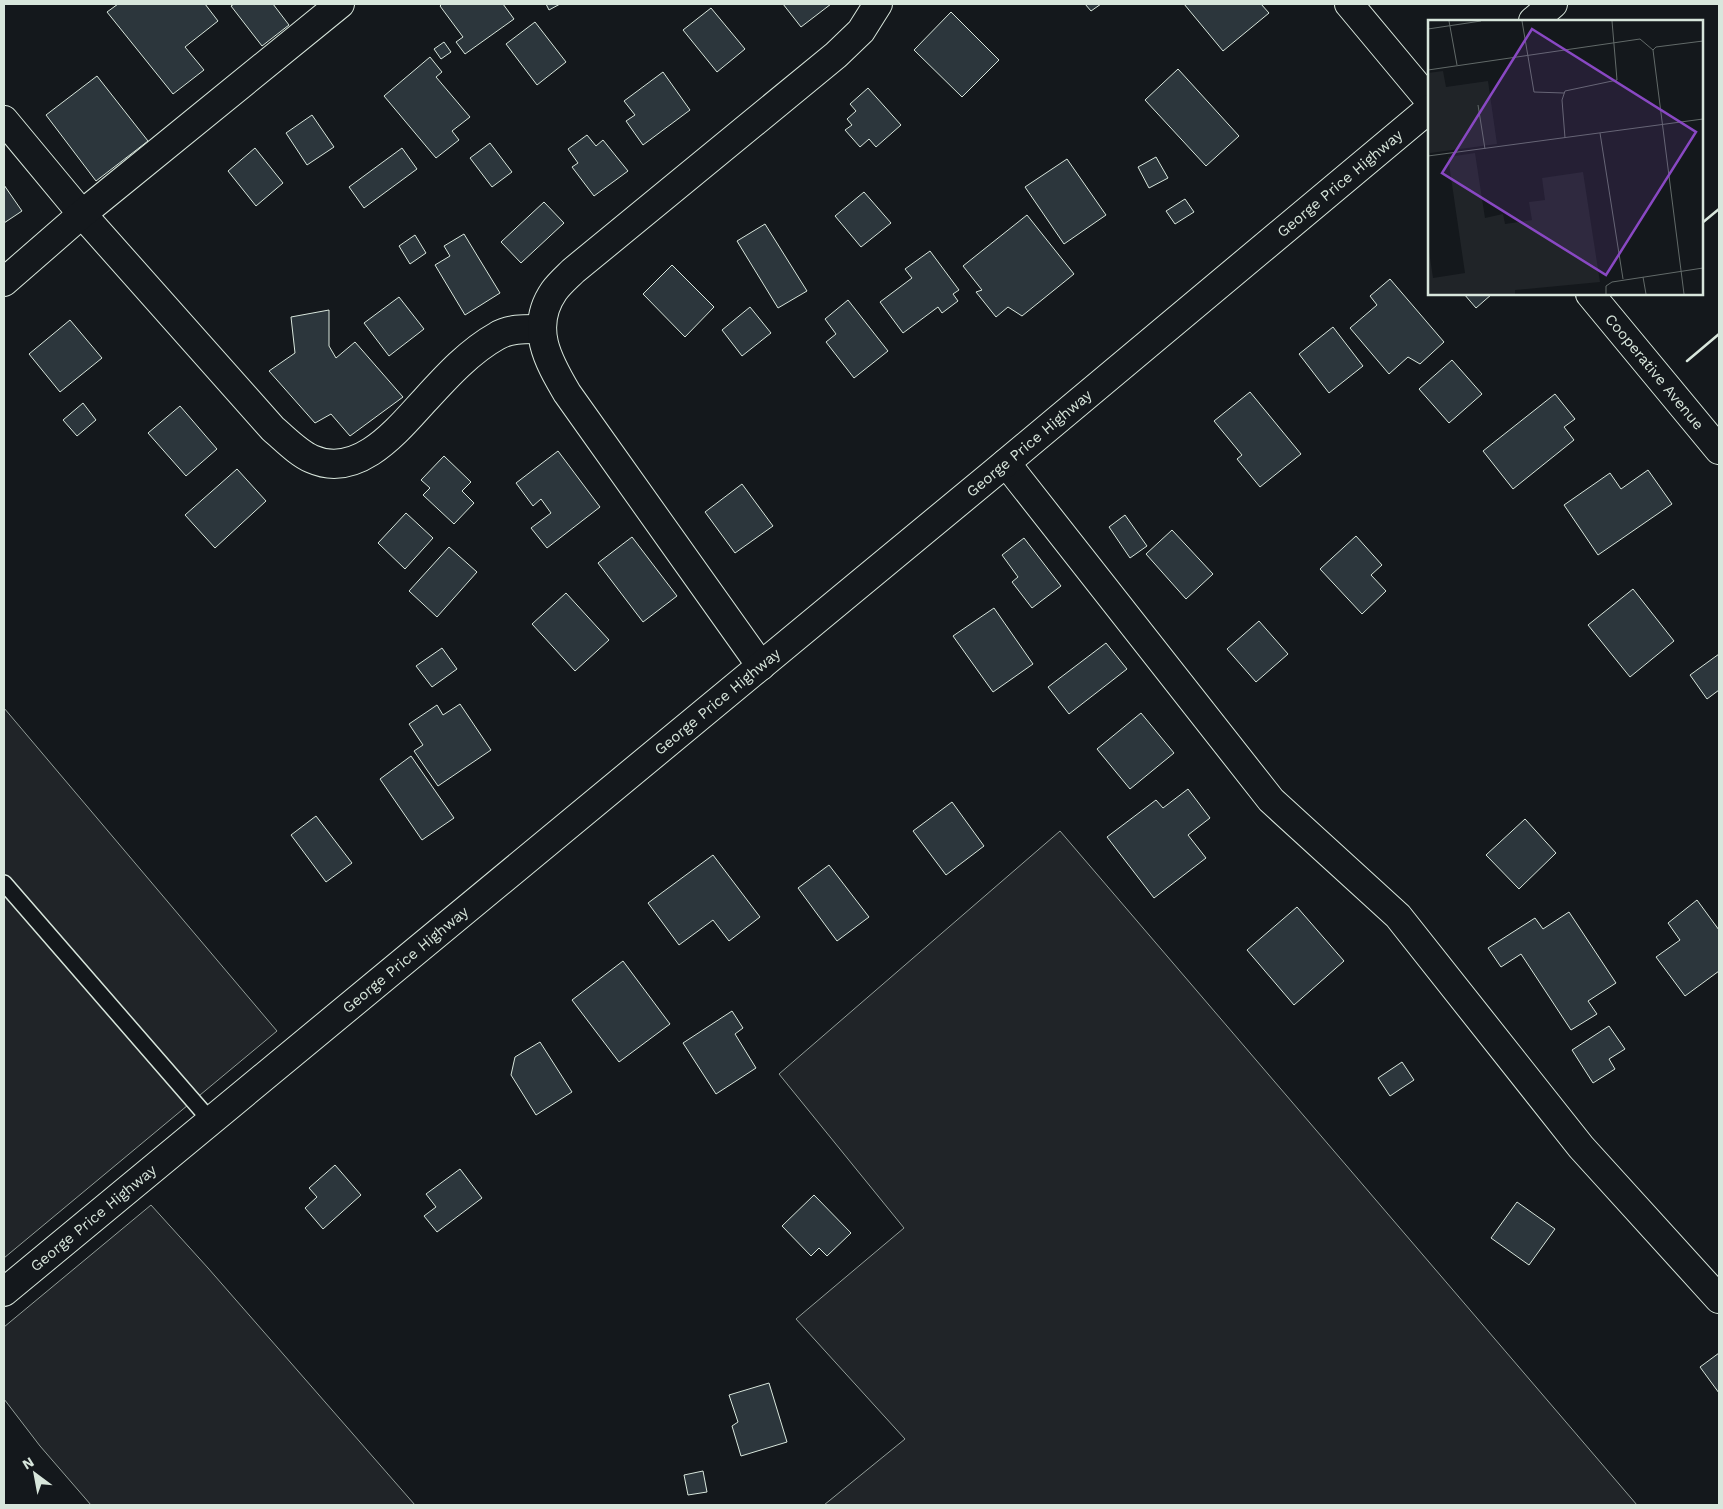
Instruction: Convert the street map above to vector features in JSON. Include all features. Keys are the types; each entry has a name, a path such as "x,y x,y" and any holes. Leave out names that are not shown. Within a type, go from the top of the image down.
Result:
{"main road":[{"path":"4,282 82,214 340,4"},
{"path":"761,666 567,393 544,350 542,329 545,310 554,291 573,271 836,55 861,31 878,4"},
{"path":"1349,4 1428,99"},
{"path":"1534,20 1553,4"},
{"name":"George Price Highway","path":"4,1292 1006,463 1428,110"},
{"path":"4,120 82,214 273,429 313,460 334,464 348,462 377,448 403,425 426,399 476,350 499,334 520,329 542,329"},
{"name":"Cooperative Avenue","path":"1591,295 1719,450"},
{"path":"1006,463 1271,800 1398,916 1581,1148 1719,1298"}],"lane":[{"path":"4,883 210,1120"}],"shaded area":[{"path":"4,708 277,1031 4,1258"},
{"path":"1060,831 1637,1505 824,1505 905,1439 796,1319 904,1228 779,1074"},
{"path":"151,1205 415,1505 91,1505 40,1446 4,1399 4,1327"}],"building":[{"path":"118,4 205,4 218,21 185,47 204,70 173,94 107,12"},
{"path":"234,4 273,4 289,25 262,46 231,6"},
{"path":"442,4 503,4 514,19 465,54 456,42 463,37 440,6"},
{"path":"546,4 560,4 549,10"},
{"path":"783,4 831,4 801,27"},
{"path":"1085,4 1101,4 1091,11"},
{"path":"1184,4 1261,4 1269,13 1223,51"},
{"path":"711,8 745,49 717,72 683,30"},
{"path":"951,12 999,60 962,97 914,50"},
{"path":"535,22 566,62 537,85 506,44"},
{"path":"444,42 451,52 441,59 434,49"},
{"path":"430,57 442,72 436,77 470,117 452,131 459,140 436,158 384,96"},
{"path":"1178,69 1239,136 1206,166 1145,100"},
{"path":"663,72 690,110 643,145 626,121 635,115 624,101"},
{"path":"97,76 148,141 96,181 46,115"},
{"path":"868,88 901,125 876,147 869,139 860,147 845,130 852,125 847,119 856,111 850,104"},
{"path":"312,115 334,147 307,165 286,133"},
{"path":"587,135 596,146 603,140 628,171 594,196 572,167 578,163 568,149"},
{"path":"490,143 512,172 492,187 470,158"},
{"path":"255,148 283,183 256,206 228,171"},
{"path":"402,148 417,169 364,208 349,187"},
{"path":"1156,157 1168,178 1149,188 1138,167"},
{"path":"1067,159 1106,215 1064,244 1025,187"},
{"path":"4,185 22,211 4,223"},
{"path":"864,192 891,223 861,247 835,216"},
{"path":"1185,199 1194,212 1175,224 1166,211"},
{"path":"544,202 564,223 521,263 501,242"},
{"path":"1027,215 1074,274 1022,316 1008,307 996,317 976,292 982,290 963,266"},
{"path":"765,224 807,291 778,308 737,241"},
{"path":"464,234 500,293 465,315 435,265 450,256 444,246"},
{"path":"415,235 426,253 410,264 399,246"},
{"path":"930,251 959,290 953,294 958,301 942,313 938,307 903,333 880,302 912,278 905,269"},
{"path":"672,265 714,307 685,337 643,294"},
{"path":"1390,279 1444,342 1420,364 1408,357 1389,374 1350,328 1377,305 1370,296"},
{"path":"1465,295 1491,295 1476,308"},
{"path":"399,297 424,329 389,356 364,323"},
{"path":"848,300 888,351 854,378 826,342 836,334 825,319"},
{"path":"750,307 771,333 742,356 722,330"},
{"path":"329,310 329,346 336,358 355,342 403,397 350,436 331,414 315,423 269,371 295,353 291,317"},
{"path":"70,320 102,358 60,392 29,354"},
{"path":"1333,327 1363,366 1329,393 1299,354"},
{"path":"1452,360 1482,394 1449,423 1419,389"},
{"path":"1250,392 1301,454 1260,487 1237,459 1242,455 1214,421"},
{"path":"1555,394 1575,419 1564,427 1574,440 1513,489 1483,451"},
{"path":"83,403 96,420 77,436 63,420"},
{"path":"180,406 217,449 186,476 148,433"},
{"path":"558,451 600,507 547,548 531,528 551,513 541,499 533,506 516,483"},
{"path":"444,456 471,482 462,491 474,503 454,524 423,495 430,488 421,480"},
{"path":"237,469 266,501 215,548 185,515"},
{"path":"1648,470 1672,504 1598,555 1564,505 1610,473 1621,489"},
{"path":"742,484 773,526 735,553 705,512"},
{"path":"406,513 433,538 405,569 378,543"},
{"path":"1125,515 1147,546 1130,558 1109,527"},
{"path":"1172,530 1213,574 1186,599 1146,554"},
{"path":"1356,536 1382,565 1371,575 1386,591 1362,614 1320,569"},
{"path":"632,537 677,596 643,622 598,563"},
{"path":"1024,538 1061,586 1032,608 1012,582 1018,577 1002,555"},
{"path":"449,547 477,572 437,617 409,591"},
{"path":"1633,589 1674,641 1630,677 1588,625"},
{"path":"566,593 609,640 575,671 532,624"},
{"path":"994,608 1033,664 993,692 953,636"},
{"path":"1259,621 1288,654 1256,682 1227,649"},
{"path":"1106,643 1127,669 1069,714 1048,687"},
{"path":"442,648 457,669 432,687 416,666"},
{"path":"1719,654 1719,690 1707,699 1690,675"},
{"path":"460,704 491,750 438,786 414,751 423,745 409,724 437,705 443,715"},
{"path":"1141,713 1174,753 1130,789 1097,749"},
{"path":"411,756 454,818 422,840 380,779"},
{"path":"1188,789 1210,818 1188,835 1206,858 1154,898 1107,837 1156,800 1163,808"},
{"path":"952,802 984,846 946,875 913,831"},
{"path":"316,816 352,863 326,882 291,835"},
{"path":"1525,819 1556,853 1519,889 1486,855"},
{"path":"713,855 760,917 729,941 713,920 679,945 648,903"},
{"path":"829,865 869,917 837,941 798,888"},
{"path":"1697,900 1719,930 1719,971 1685,996 1656,957 1680,940 1668,923"},
{"path":"1297,907 1344,961 1294,1005 1247,950"},
{"path":"1569,912 1616,983 1588,1001 1597,1014 1571,1030 1521,954 1501,967 1488,948 1535,918 1543,929"},
{"path":"623,961 670,1024 619,1062 572,1000"},
{"path":"732,1011 743,1028 735,1034 756,1068 716,1094 683,1043"},
{"path":"1609,1026 1625,1049 1609,1059 1615,1069 1593,1083 1572,1050"},
{"path":"540,1042 572,1092 536,1115 511,1075 515,1057"},
{"path":"1402,1062 1414,1080 1390,1096 1378,1078"},
{"path":"335,1165 361,1195 323,1229 305,1208 317,1197 309,1188"},
{"path":"460,1169 482,1198 437,1232 424,1216 436,1207 426,1194"},
{"path":"814,1195 851,1233 827,1256 819,1248 811,1256 782,1226"},
{"path":"1517,1202 1555,1229 1529,1265 1491,1238"},
{"path":"1719,1353 1719,1393 1700,1367"},
{"path":"769,1383 787,1442 741,1456 732,1426 738,1422 729,1395"},
{"path":"703,1471 707,1492 688,1495 684,1475"}],"wall":[{"path":"1703,222 1719,209"},
{"path":"1687,361 1719,334"}]}
